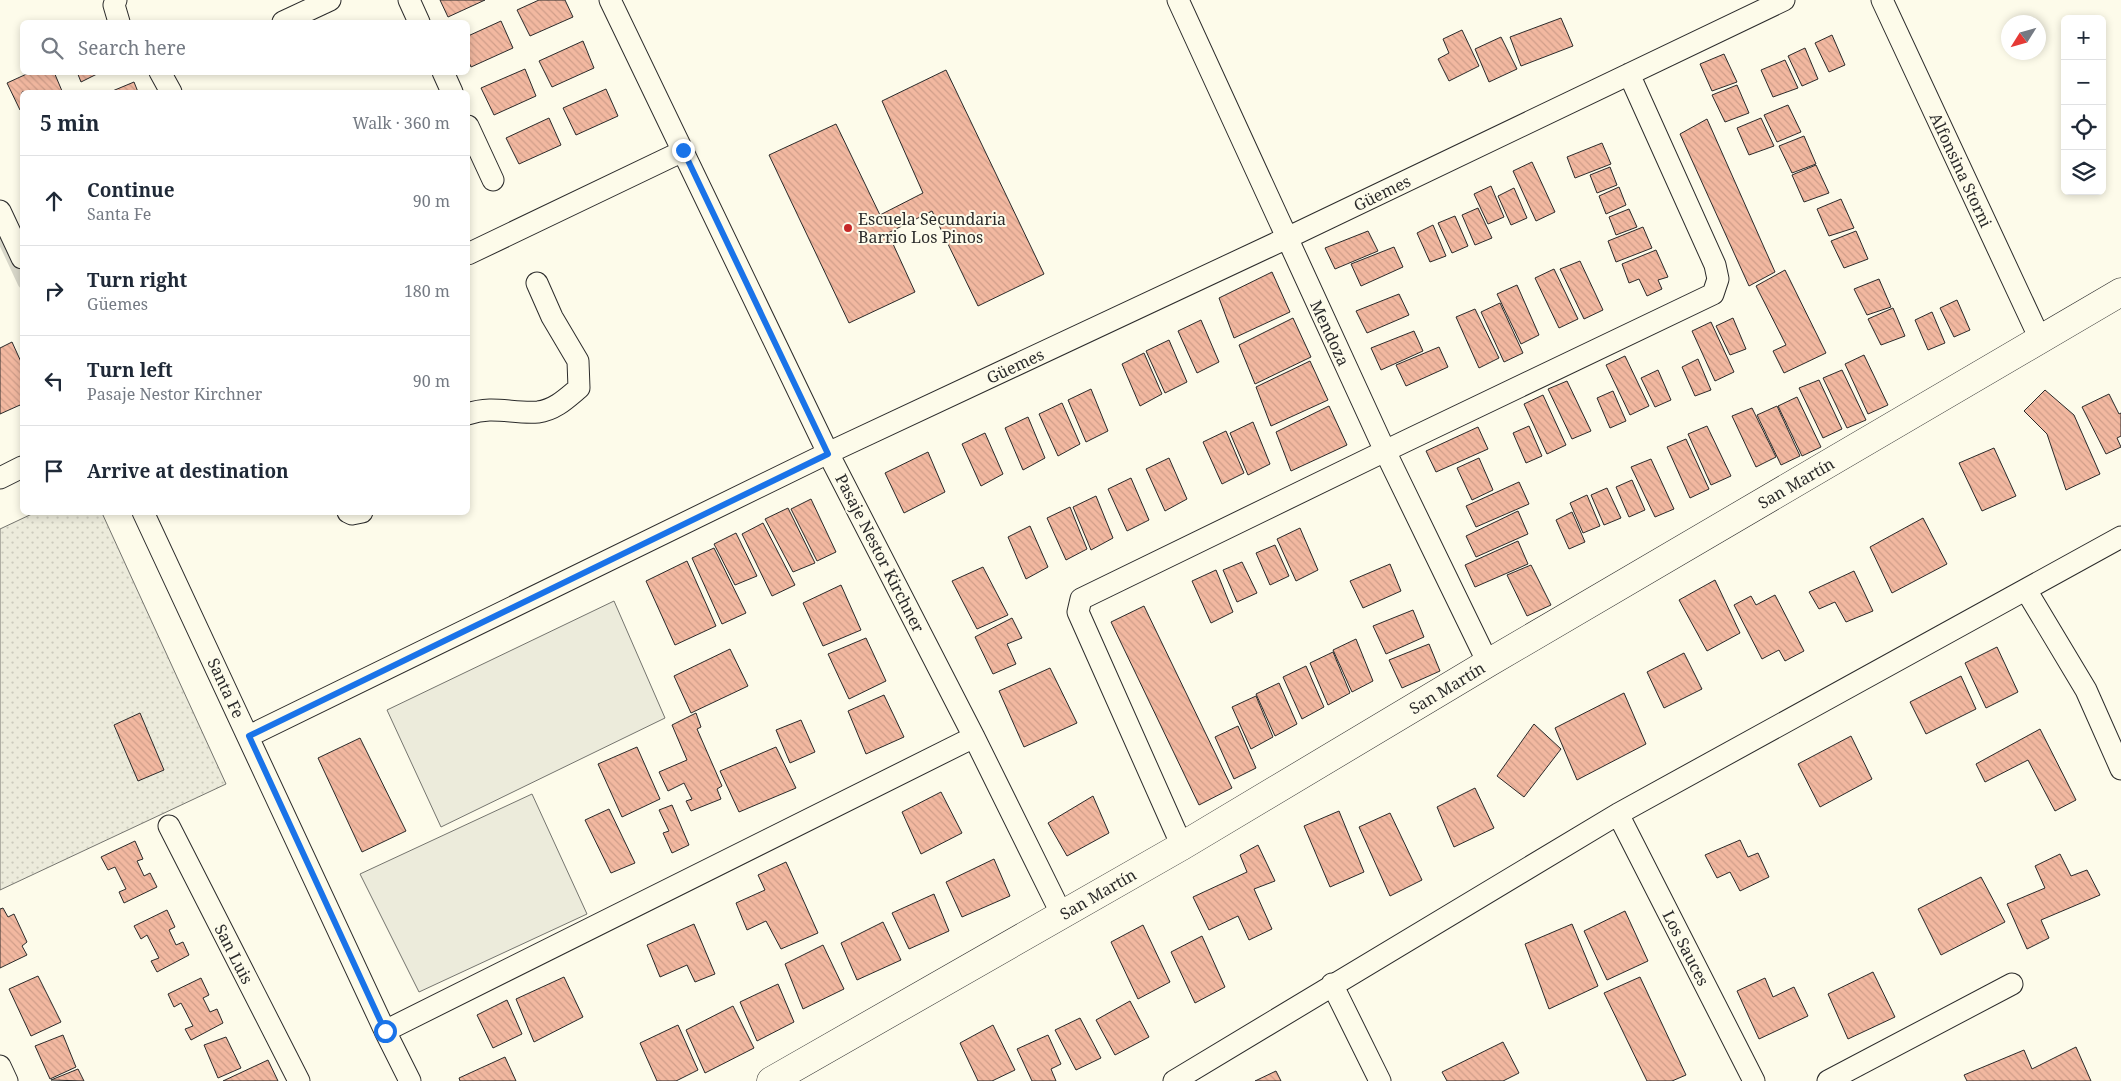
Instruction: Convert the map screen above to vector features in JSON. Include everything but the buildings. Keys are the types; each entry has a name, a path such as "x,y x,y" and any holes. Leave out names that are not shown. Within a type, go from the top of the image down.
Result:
{"street":[{"path":"116,0 114,4 118,20"},
{"path":"287,20 330,0"},
{"path":"409,0 418,20"},
{"name":"Pasaje Nestor Kirchner","path":"610,0 828,454 974,738 1062,915"},
{"name":"Mendoza","path":"1178,0 1385,450 1488,663"},
{"name":"Güemes","path":"249,736 828,454 1287,238 1784,0"},
{"name":"Alfonsina Storni","path":"1882,0 2040,339"},
{"path":"1182,846 1078,612 1081,600 1385,450 1713,294 1718,279 1715,265 1628,74"},
{"path":"444,75 451,90"},
{"path":"470,130 493,180"},
{"path":"470,253 683,150"},
{"path":"0,210 20,254"},
{"path":"470,413 481,409 539,412 559,404 579,388 578,361 552,317 537,283"},
{"name":"San Martín","path":"771,1081 1182,846 1488,663 2121,292"},
{"path":"0,478 20,468"},
{"name":"Santa Fe","path":"144,515 410,1081"},
{"path":"1174,1081 1332,984 1618,814 2121,537"},
{"path":"2026,590 2086,690 2121,769"},
{"path":"385,1031 974,738"},
{"name":"Los Sauces","path":"1618,814 1754,1081"},
{"name":"San Luis","path":"169,826 299,1081"},
{"path":"1332,984 1380,1081"},
{"path":"1828,1081 2012,984"},
{"path":"0,1066 7,1081"}],"shaded area":[{"path":"30,515 103,515 226,784 0,890 0,529"},
{"path":"614,601 665,718 441,827 387,710"},
{"path":"532,794 587,914 419,992 360,874"}],"waterway":[{"path":"0,237 20,280"}],"place":[{"name":"Escuela Secundaria Barrio Los Pinos","path":"848,228"}],"route":[{"path":"385,1031 249,736 828,454 683,150"}]}
